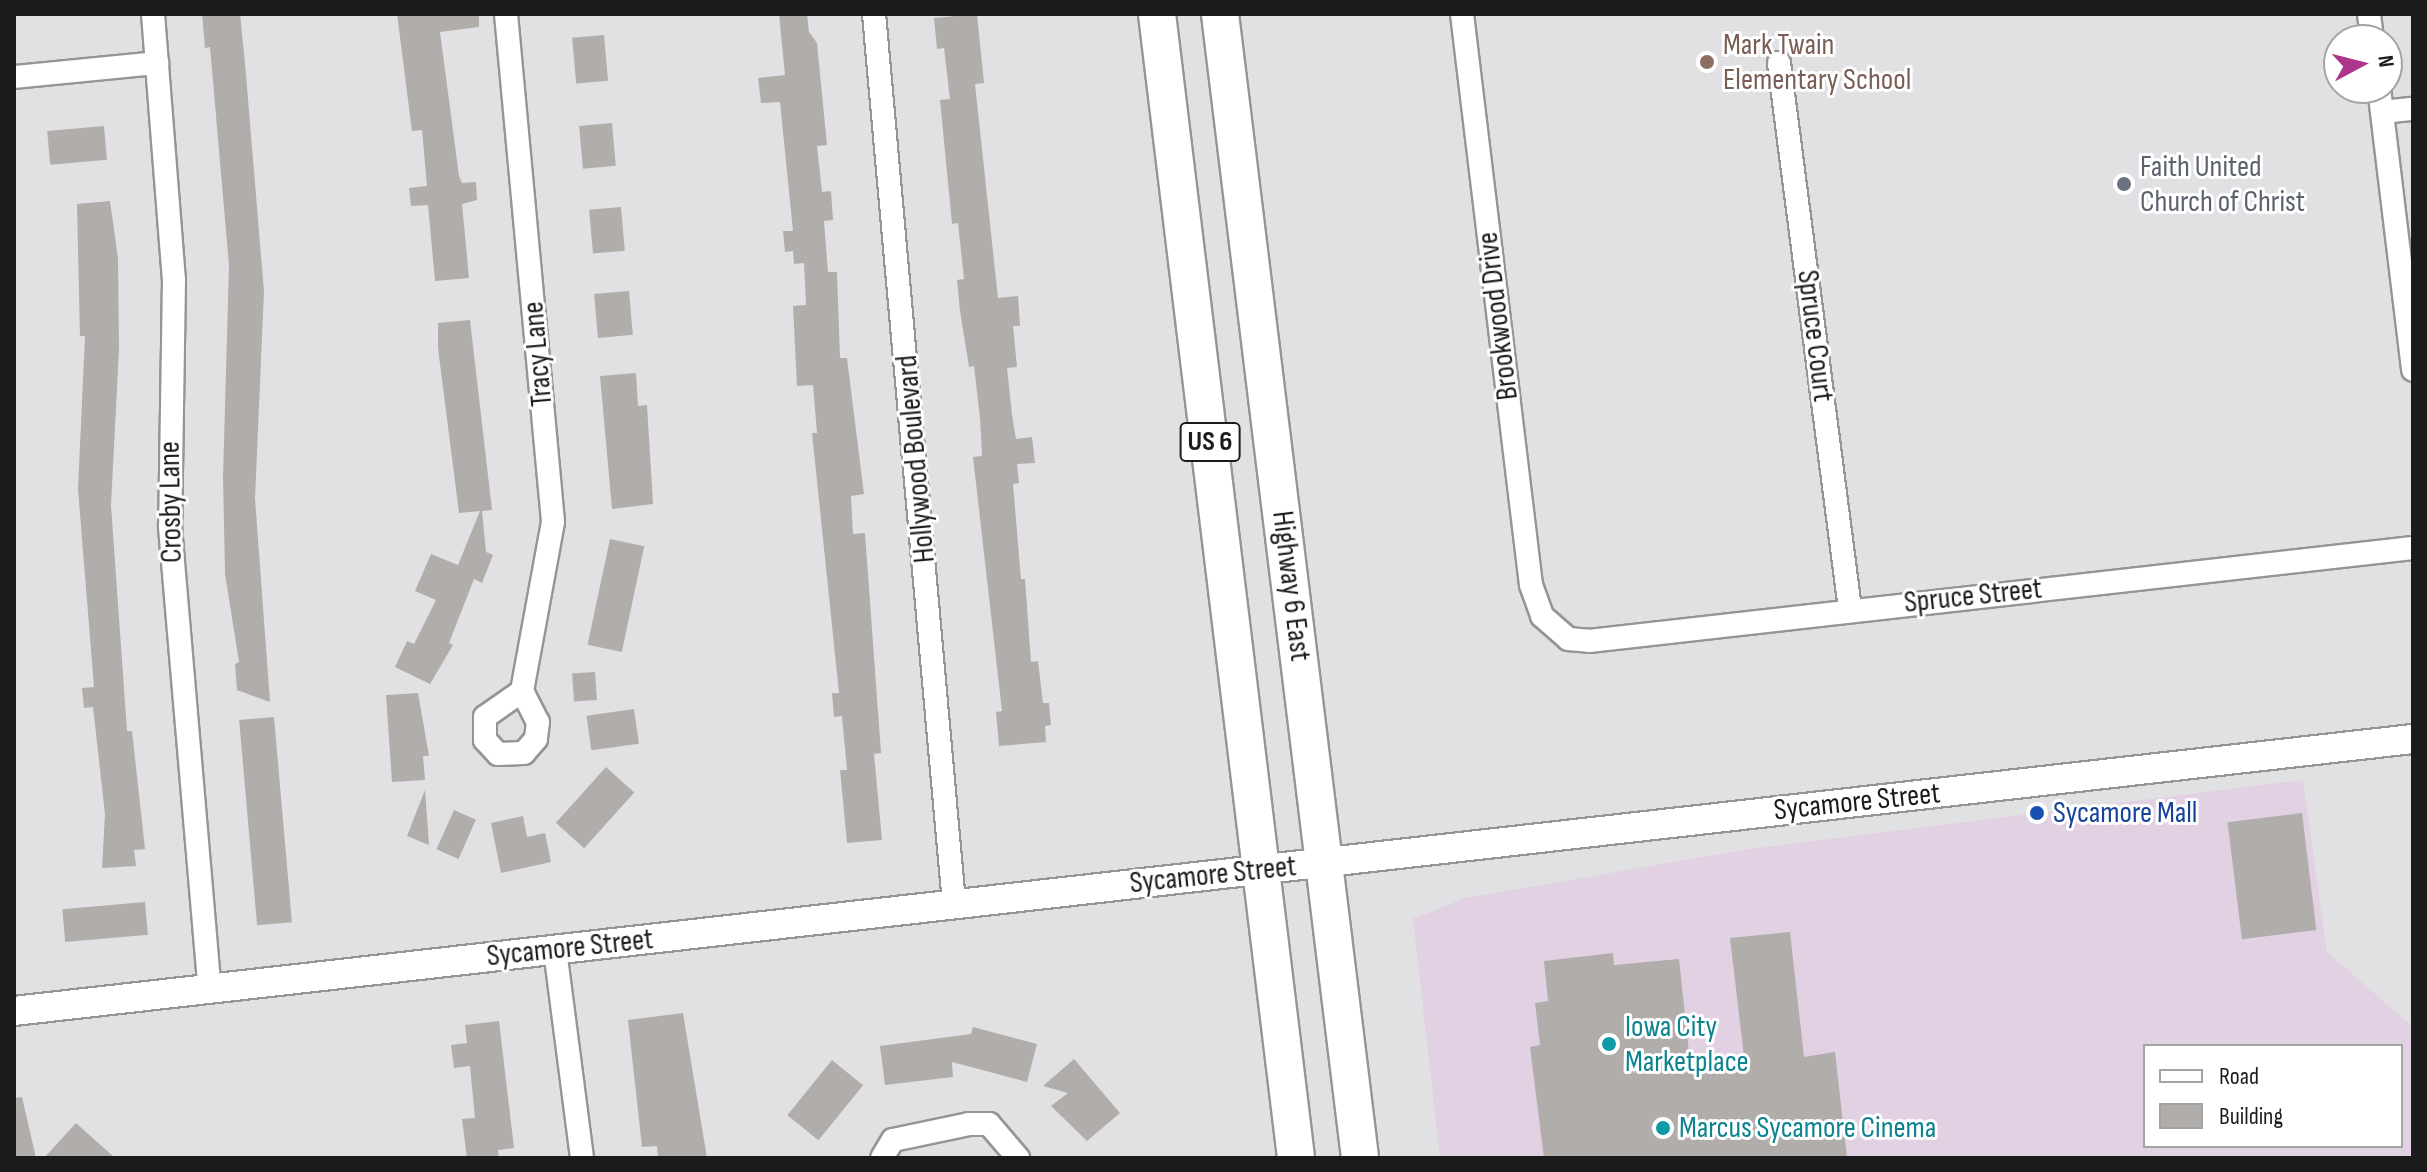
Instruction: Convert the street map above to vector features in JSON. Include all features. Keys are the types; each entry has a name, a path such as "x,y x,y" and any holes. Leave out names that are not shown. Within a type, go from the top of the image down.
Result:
{"main road":[{"name":"Highway 6 East","path":"1157,14 1264,869 1296,1158"},
{"name":"Highway 6 East","path":"1220,14 1360,1158"}],"street":[{"name":"Crosby Lane","path":"153,14 174,280 170,527 210,989"},
{"name":"Tracy Lane","path":"506,14 553,522 522,691"},
{"name":"Hollywood Boulevard","path":"874,14 954,904"},
{"name":"Brookwood Drive","path":"1462,14 1531,585 1542,616"},
{"path":"14,77 157,63"},
{"name":"Spruce Court","path":"1779,63 1850,609"},
{"path":"2381,104 2413,370"},
{"path":"2382,112 2413,109"},
{"name":"Spruce Street","path":"1542,616 1568,639 1589,641 1850,609 2413,548"},
{"name":"Sycamore Street","path":"14,1011 2413,739"},
{"path":"555,950 582,1158"},
{"path":"882,1158 893,1140 969,1124 989,1124 1018,1158"}],"shaded area":[{"name":"Sycamore Mall","path":"2303,780 2327,952 2413,1027 2413,1158 1440,1158 1413,919 1465,898 1750,849"}],"building":[{"path":"202,14 240,14 245,63 264,291 255,498 270,702 237,690 235,664 239,662 225,574 223,477 229,265 210,47 205,48"},
{"path":"397,14 479,14 479,27 440,32 459,176 462,183 476,182 477,200 462,204 469,278 435,281 428,205 411,206 409,188 427,186 422,130 412,131"},
{"path":"779,14 807,14 809,32 817,43 827,145 817,146 822,192 831,191 833,220 824,221 828,272 837,272 840,358 847,358 864,494 851,496 853,534 865,533 881,753 874,754 882,840 847,843 840,770 847,770 842,716 834,717 832,693 839,693 812,433 817,433 813,385 797,386 793,306 806,305 804,263 794,264 793,251 785,252 783,231 793,231 780,102 761,103 758,78 785,75"},
{"path":"977,14 984,83 975,84 998,298 1018,296 1020,326 1013,326 1017,367 1007,368 1012,415 1016,439 1032,437 1035,463 1017,464 1019,483 1013,484 1021,579 1025,579 1031,662 1038,661 1043,703 1049,703 1051,725 1045,726 1046,742 999,746 996,712 1002,711 973,457 982,456 980,418 974,366 969,367 960,311 957,280 964,279 958,223 952,224 940,100 950,99 944,48 937,49 934,18"},
{"path":"604,35 608,81 576,84 572,38"},
{"path":"612,123 616,166 583,169 579,126"},
{"path":"104,126 107,160 50,165 47,131"},
{"path":"110,201 118,258 119,349 111,505 127,731 132,731 145,849 134,850 136,866 102,868 105,814 93,707 84,708 82,688 94,687 78,489 85,336 80,336 77,204"},
{"path":"621,207 625,251 593,254 589,210"},
{"path":"629,291 633,335 598,338 594,294"},
{"path":"470,320 492,510 482,511 486,552 493,555 482,583 474,579 449,643 453,645 430,684 395,667 407,641 414,644 436,600 415,591 431,554 458,565 480,511 459,513 438,348 438,323"},
{"path":"636,373 638,406 647,405 653,504 612,509 600,376"},
{"path":"610,539 644,546 622,652 588,645"},
{"path":"595,672 597,700 574,702 572,674"},
{"path":"418,693 429,756 423,756 425,780 392,782 386,695"},
{"path":"634,709 639,744 591,750 586,716"},
{"path":"274,717 292,922 257,925 239,720"},
{"path":"606,767 634,792 584,848 556,823"},
{"path":"425,790 429,845 407,836"},
{"path":"454,810 476,820 458,859 437,849"},
{"path":"2302,813 2316,930 2242,939 2228,822"},
{"path":"523,816 527,837 545,833 551,862 501,873 491,823"},
{"path":"145,902 148,935 65,942 62,909"},
{"name":"Iowa City Marketplace","path":"1790,932 1804,1057 1835,1052 1847,1158 1544,1158 1530,1047 1540,1045 1535,1003 1548,1001 1544,961 1613,953 1614,965 1679,959 1691,1072 1745,1065 1730,938"},
{"path":"683,1013 707,1158 658,1158 657,1146 642,1147 628,1020"},
{"path":"499,1021 514,1148 498,1150 499,1158 467,1158 462,1119 475,1118 470,1066 454,1068 451,1045 467,1043 465,1025"},
{"path":"973,1027 1037,1044 1027,1082 952,1062 953,1077 885,1085 880,1046 971,1034"},
{"path":"1074,1059 1120,1113 1087,1141 1051,1106 1068,1093 1043,1086"},
{"path":"832,1060 863,1085 818,1140 787,1115"},
{"path":"22,1097 36,1158 14,1158 14,1098"},
{"path":"76,1123 115,1158 44,1158"}],"place":[{"name":"Mark Twain Elementary School","path":"1707,62"},
{"name":"Faith United Church of Christ","path":"2124,184"},
{"name":"Sycamore Mall","path":"2037,813"},
{"name":"Iowa City Marketplace","path":"1609,1044"},
{"name":"Marcus Sycamore Cinema","path":"1663,1128"}]}
